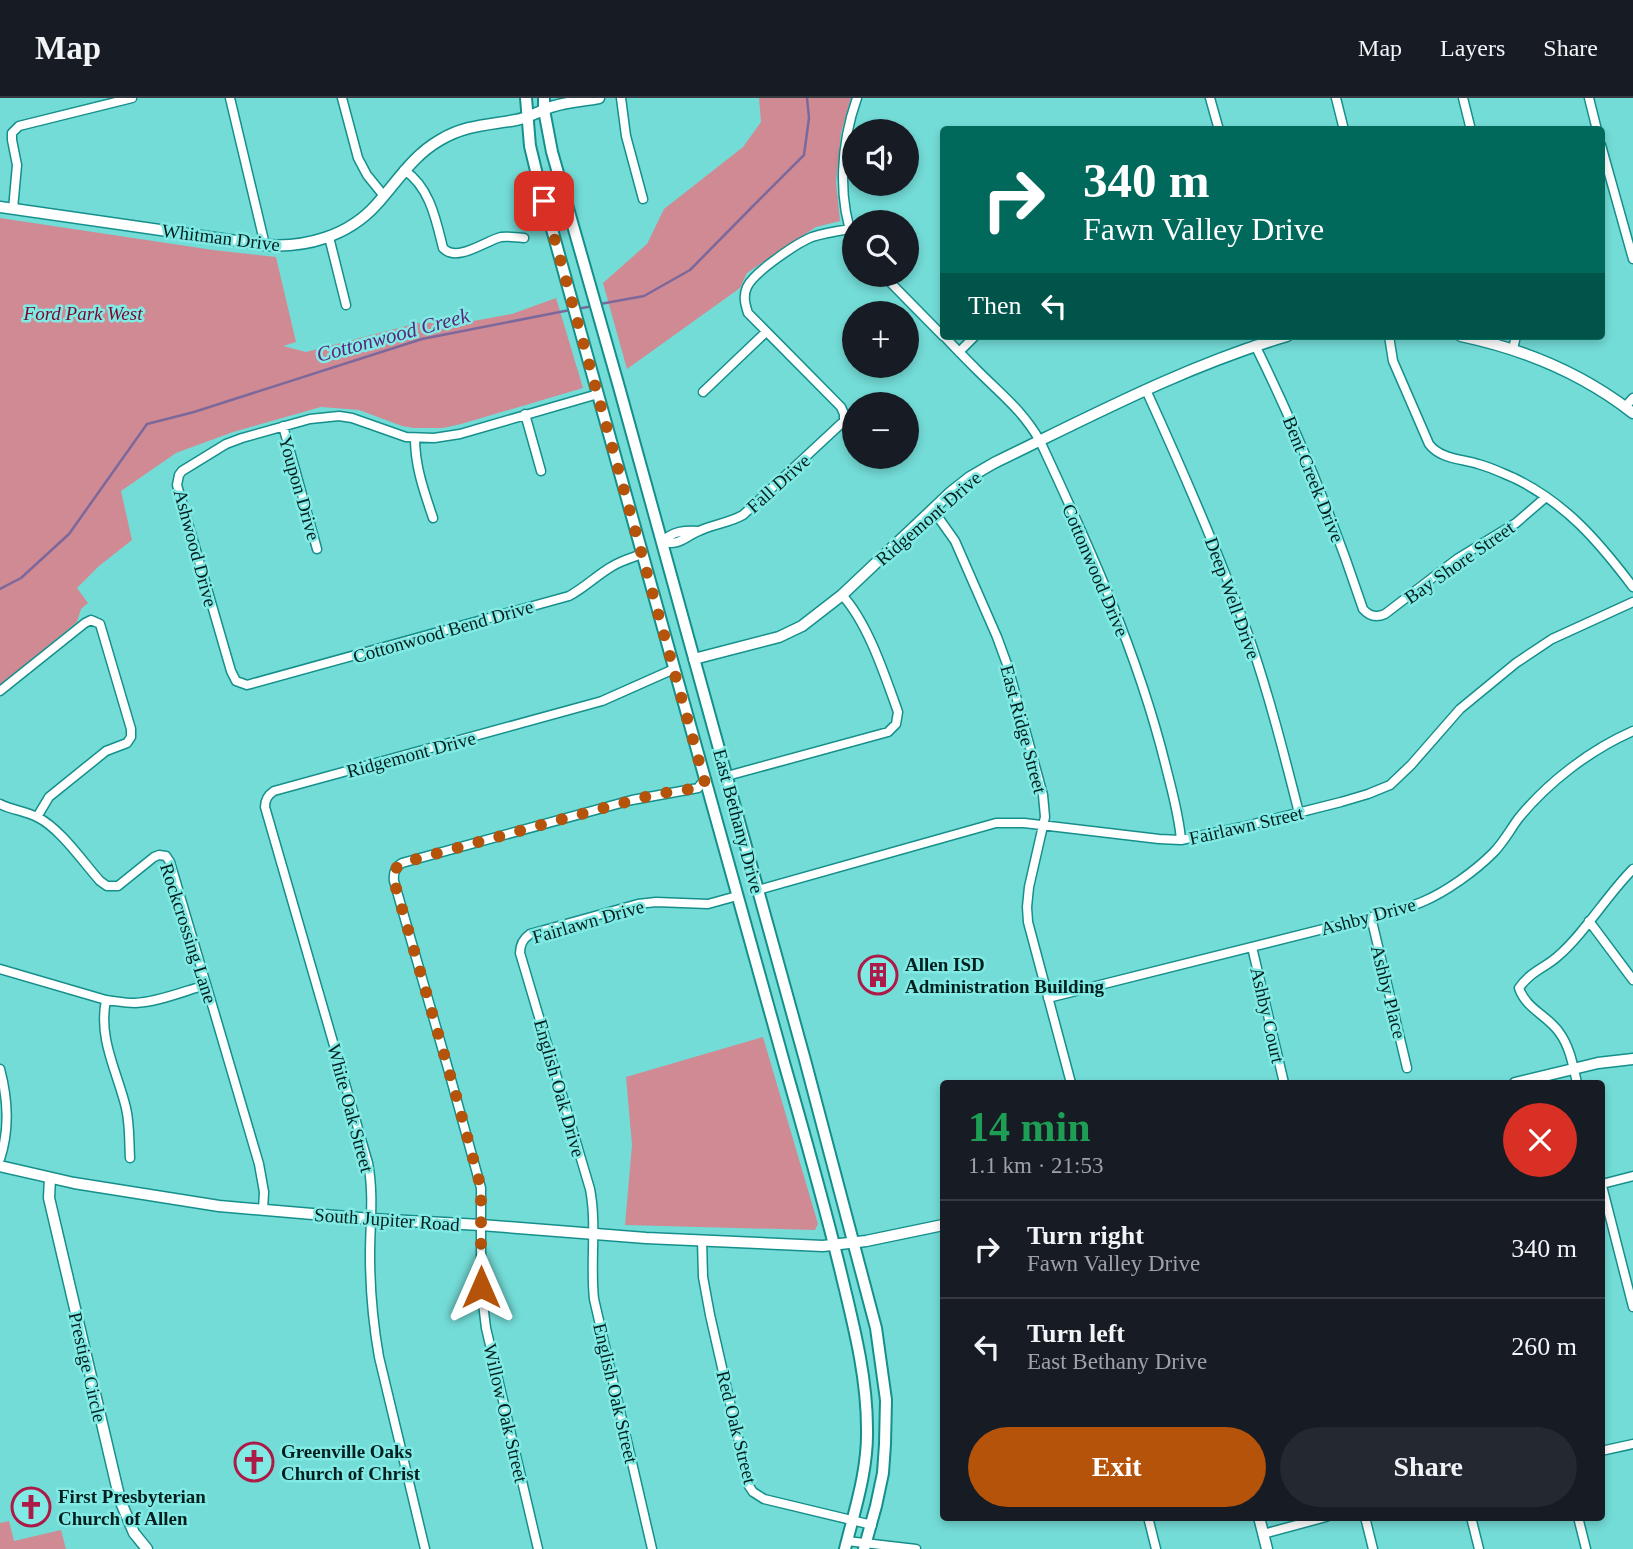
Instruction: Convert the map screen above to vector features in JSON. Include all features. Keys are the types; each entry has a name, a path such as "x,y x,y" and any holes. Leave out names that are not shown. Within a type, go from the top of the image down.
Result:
{"main road":[{"name":"East Bethany Drive","path":"526,98 530,146 538,178 705,783 817,1175 852,1318 864,1380 867,1442 859,1496 846,1545"},
{"name":"East Bethany Drive","path":"544,104 552,152 806,1060 876,1328 886,1400 886,1444 883,1473 865,1546"},
{"path":"642,554 662,542"},
{"path":"674,669 694,659"},
{"path":"705,783 727,776"},
{"path":"737,896 758,890"},
{"path":"785,1066 806,1060"},
{"path":"867,1442 886,1444"}],"street":[{"path":"13,209 17,165 12,140 14,129 132,98"},
{"path":"230,98 265,245"},
{"path":"342,98 358,158 366,175 384,196"},
{"name":"Whitman Drive","path":"0,207 265,245 298,245 330,237 359,220 374,207 423,151 454,133 504,120 517,120 544,104 555,106 598,98"},
{"path":"621,98 626,136 643,199"},
{"path":"845,210 844,169 857,98"},
{"path":"1210,98 1218,126"},
{"path":"1336,98 1343,126"},
{"path":"1463,98 1470,126"},
{"path":"1588,98 1596,126"},
{"path":"1605,159 1632,255"},
{"path":"404,170 413,175 433,206 446,252 455,254 503,237 524,238"},
{"path":"703,392 766,332 748,313 745,304 750,281 799,243 815,236 842,231"},
{"path":"330,237 346,304"},
{"name":"Cottonwood Drive","path":"895,287 940,333"},
{"name":"Fall Drive","path":"662,542 668,535 677,532 699,531 743,515 839,427 845,417 841,407 766,332"},
{"name":"Cottonwood Drive","path":"947,340 1016,406 1040,441 1090,550 1130,651 1161,748 1180,825 1181,840"},
{"path":"959,352 971,340"},
{"name":"Ridgemont Drive","path":"694,659 779,637 802,625 842,595 951,492 993,463 1146,390 1221,358 1273,340"},
{"path":"1390,340 1394,361 1433,449 1444,455 1480,464 1515,479 1546,497 1569,514 1597,541 1633,587"},
{"path":"1477,340 1514,349 1577,377 1629,410 1633,398"},
{"path":"1514,349 1515,340"},
{"name":"Bent Creek Drive","path":"1255,345 1332,520 1363,609 1368,614"},
{"name":"Deep Well Drive","path":"1146,390 1202,516 1241,617 1271,708 1299,813"},
{"name":"Ashwood Drive","path":"236,681 230,671 178,489 182,471 226,444 318,417 352,418 406,437 434,438 460,434 598,394"},
{"path":"525,414 541,471"},
{"name":"Youpon Drive","path":"283,426 317,549"},
{"path":"415,438 419,475 433,518"},
{"name":"Bay Shore Street","path":"1368,614 1385,614 1457,559 1516,523 1546,497"},
{"name":"East Ridge Street","path":"933,510 955,541 1002,650 1043,795 1043,826 1029,887 1028,922 1070,1080"},
{"name":"Cottonwood Bend Drive","path":"236,681 253,684 560,598 587,585 611,566 642,554"},
{"path":"727,776 888,732 897,724 898,712 873,648 857,614 842,595"},
{"name":"Fairlawn Street","path":"758,890 996,823 1181,840 1368,794 1390,785 1474,695 1516,663 1552,639 1633,602"},
{"path":"0,691 85,623 94,621 102,627 131,729 130,740 106,751 49,797 37,817"},
{"name":"Ridgemont Drive","path":"267,797 274,791 601,701 674,669"},
{"name":"Ashby Drive","path":"1048,998 1422,902 1467,875 1493,853 1519,818 1567,771 1599,749 1633,731"},
{"name":"Willow Oak Street","path":"538,1549 486,1328 481,1287 482,1199 477,1171 394,881 396,869 402,863 632,800 698,788 705,783"},
{"name":"White Oak Street","path":"267,797 265,807 368,1163 372,1190 370,1280 379,1357 425,1549"},
{"name":"Rockcrossing Lane","path":"0,804 37,817 63,838 107,886 118,886 159,855 166,856 170,862 259,1164 264,1192 263,1210"},
{"path":"1576,1080 1566,1044 1558,1030 1525,1001 1519,988 1526,977 1557,957 1633,869"},
{"name":"Fairlawn Drive","path":"522,942 530,933 638,904 708,904 737,896"},
{"name":"Ashby Place","path":"1371,917 1407,1068"},
{"path":"1589,920 1633,979"},
{"name":"English Oak Drive","path":"522,942 520,953 590,1189 594,1212 593,1235"},
{"name":"Ashby Court","path":"1252,947 1283,1080"},
{"path":"0,969 106,1000 136,1003 206,985"},
{"path":"106,1000 103,1022 105,1040 126,1107 130,1158"},
{"path":"1528,1080 1617,1060 1633,1059"},
{"path":"0,1069 7,1113 7,1129 0,1158"},
{"name":"South Jupiter Road","path":"0,1166 50,1178 219,1206 593,1235 823,1247 940,1226"},
{"path":"1605,1182 1633,1176"},
{"name":"Prestige Circle","path":"50,1178 51,1209 120,1500 134,1533 147,1549"},
{"path":"1605,1195 1633,1307"},
{"name":"English Oak Street","path":"593,1235 592,1278 597,1318 652,1549"},
{"name":"Red Oak Street","path":"702,1240 703,1277 710,1315 749,1486 764,1499 872,1525"},
{"path":"1605,1450 1633,1444"},
{"path":"1149,1521 1156,1549"},
{"path":"1260,1521 1267,1549"},
{"path":"1264,1534 1311,1521"},
{"path":"1366,1521 1373,1549"},
{"path":"1472,1521 1479,1549"},
{"path":"1579,1521 1586,1549"},
{"path":"846,1545 916,1549"}],"green space":[{"path":"759,98 851,98 845,119 842,119 836,182 840,221 816,227 747,273 740,288 627,369 603,283 647,244 664,209 743,147 761,122"},
{"name":"Ford Park West","path":"0,218 276,257 296,342 283,346 306,352 418,323 468,322 512,314 556,298 583,388 443,428 402,426 359,410 321,407 233,432 176,453 121,491 132,540 99,566 77,588 88,603 81,609 77,622 0,686"},
{"path":"763,1037 818,1224 815,1230 625,1225 632,1145 626,1077"},
{"path":"9,1521 14,1541 61,1530 66,1549 0,1549 0,1523"}],"waterway":[{"name":"Cottonwood Creek","path":"600,304 644,296 690,270 804,155 809,118 807,98"},
{"name":"Cottonwood Creek","path":"576,309 594,306"},
{"name":"Cottonwood Creek","path":"0,589 21,578 69,534 147,424 194,412 422,339 570,310"}],"place":[{"name":"Allen ISD Administration Building","path":"878,975"},
{"name":"Greenville Oaks Church of Christ","path":"254,1462"},
{"name":"First Presbyterian Church of Allen","path":"31,1507"}],"route":[{"path":"481,1287 481,1188 394,881 394,873 402,863 657,794 698,788 705,783 544,201"}]}
